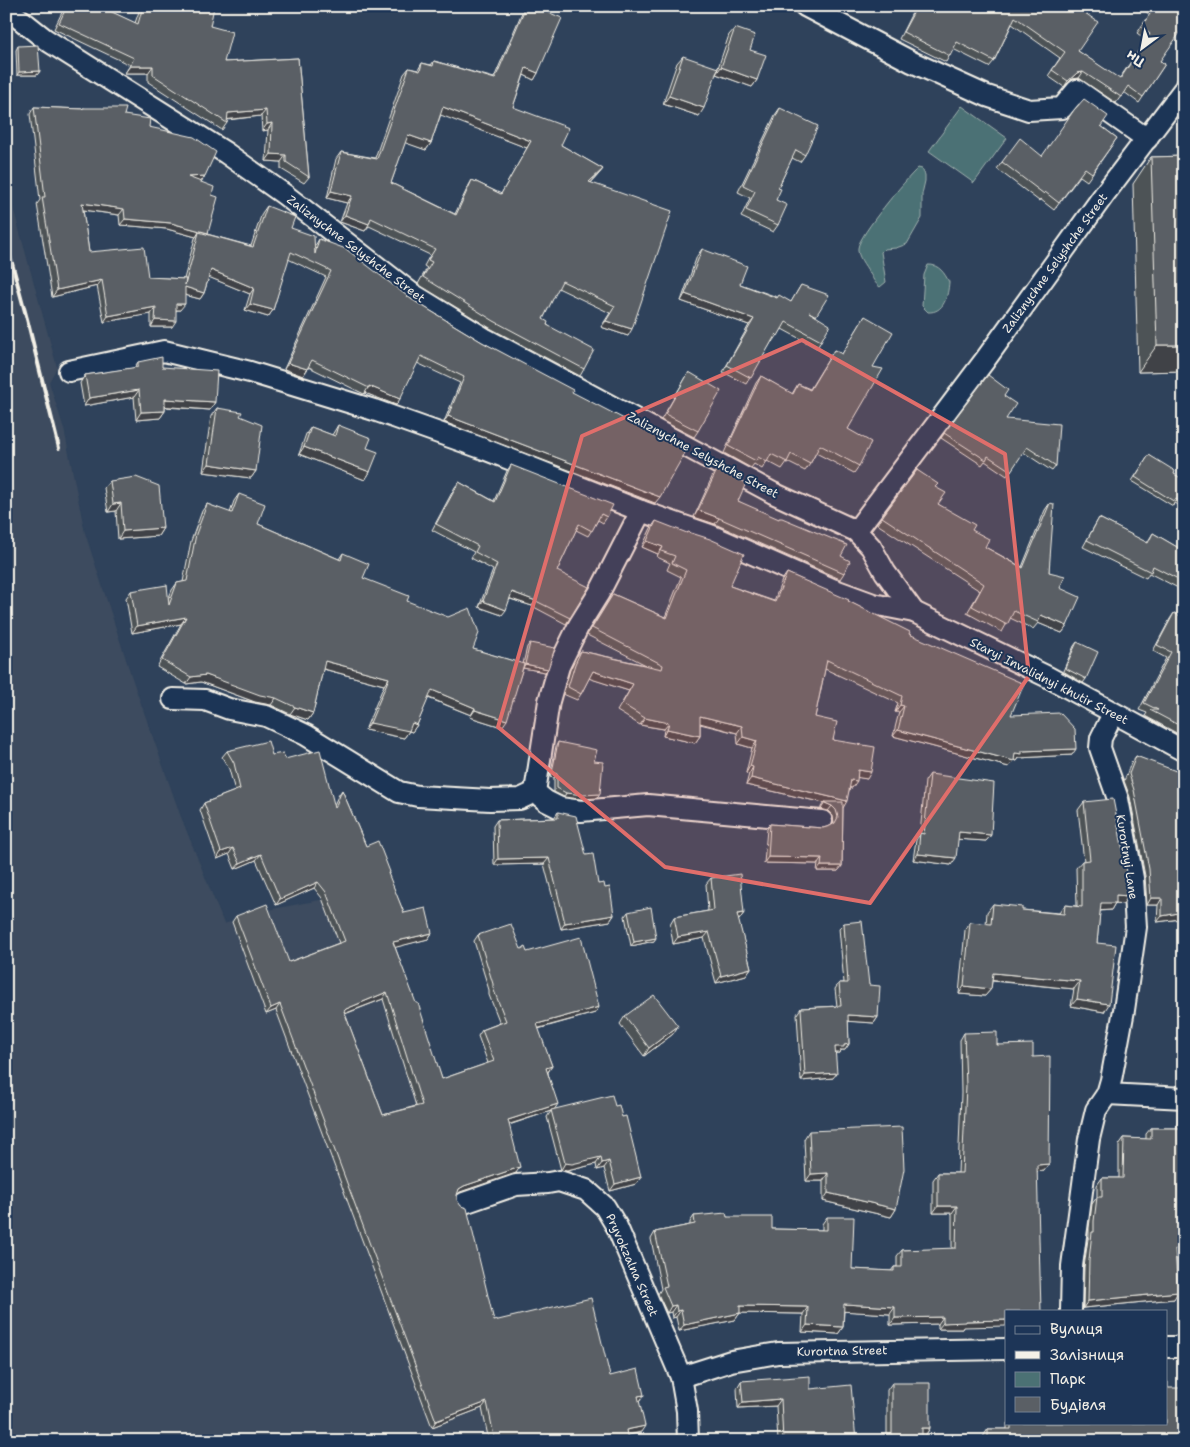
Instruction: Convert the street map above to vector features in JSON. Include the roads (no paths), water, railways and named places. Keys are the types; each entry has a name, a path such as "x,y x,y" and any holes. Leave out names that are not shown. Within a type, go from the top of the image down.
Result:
{"street":[{"path":"805,6 912,62 987,96 1029,110 1062,108 1078,90 1147,139"},
{"name":"Zaliznychne Selyshche Street","path":"6,8 45,39 226,153 286,195 411,293 484,338 773,493 856,530 871,547 885,572 914,612"},
{"name":"Zaliznychne Selyshche Street","path":"856,530 985,360 1106,192 1184,89"},
{"path":"69,371 164,352 250,372 374,410 484,449 641,511 710,535 832,589 873,604 914,612"},
{"path":"535,792 549,701 559,666 641,511"},
{"name":"Staryi Invalidnyi khutir Street","path":"914,612 1048,677 1184,751"},
{"path":"173,699 205,700 229,708 266,716 306,735 398,792 418,796 490,800 520,799 535,792"},
{"name":"Kurortnyi Lane","path":"1071,1310 1072,1266 1089,1139 1096,1110 1107,1094 1124,1010 1136,927 1133,878 1118,798 1100,748 1101,738 1113,714"},
{"path":"535,792 546,801 560,808 581,810 648,805 822,821"},
{"path":"1107,1094 1184,1098"},
{"name":"Pryvokzalna Street","path":"464,1203 516,1185 559,1181 586,1190 605,1207 617,1226 681,1377 688,1441"},
{"path":"1168,1347 1184,1347"},
{"name":"Kurortna Street","path":"681,1377 731,1360 778,1353 1005,1348"}],"railway":[{"path":"6,241 59,448"}]}
